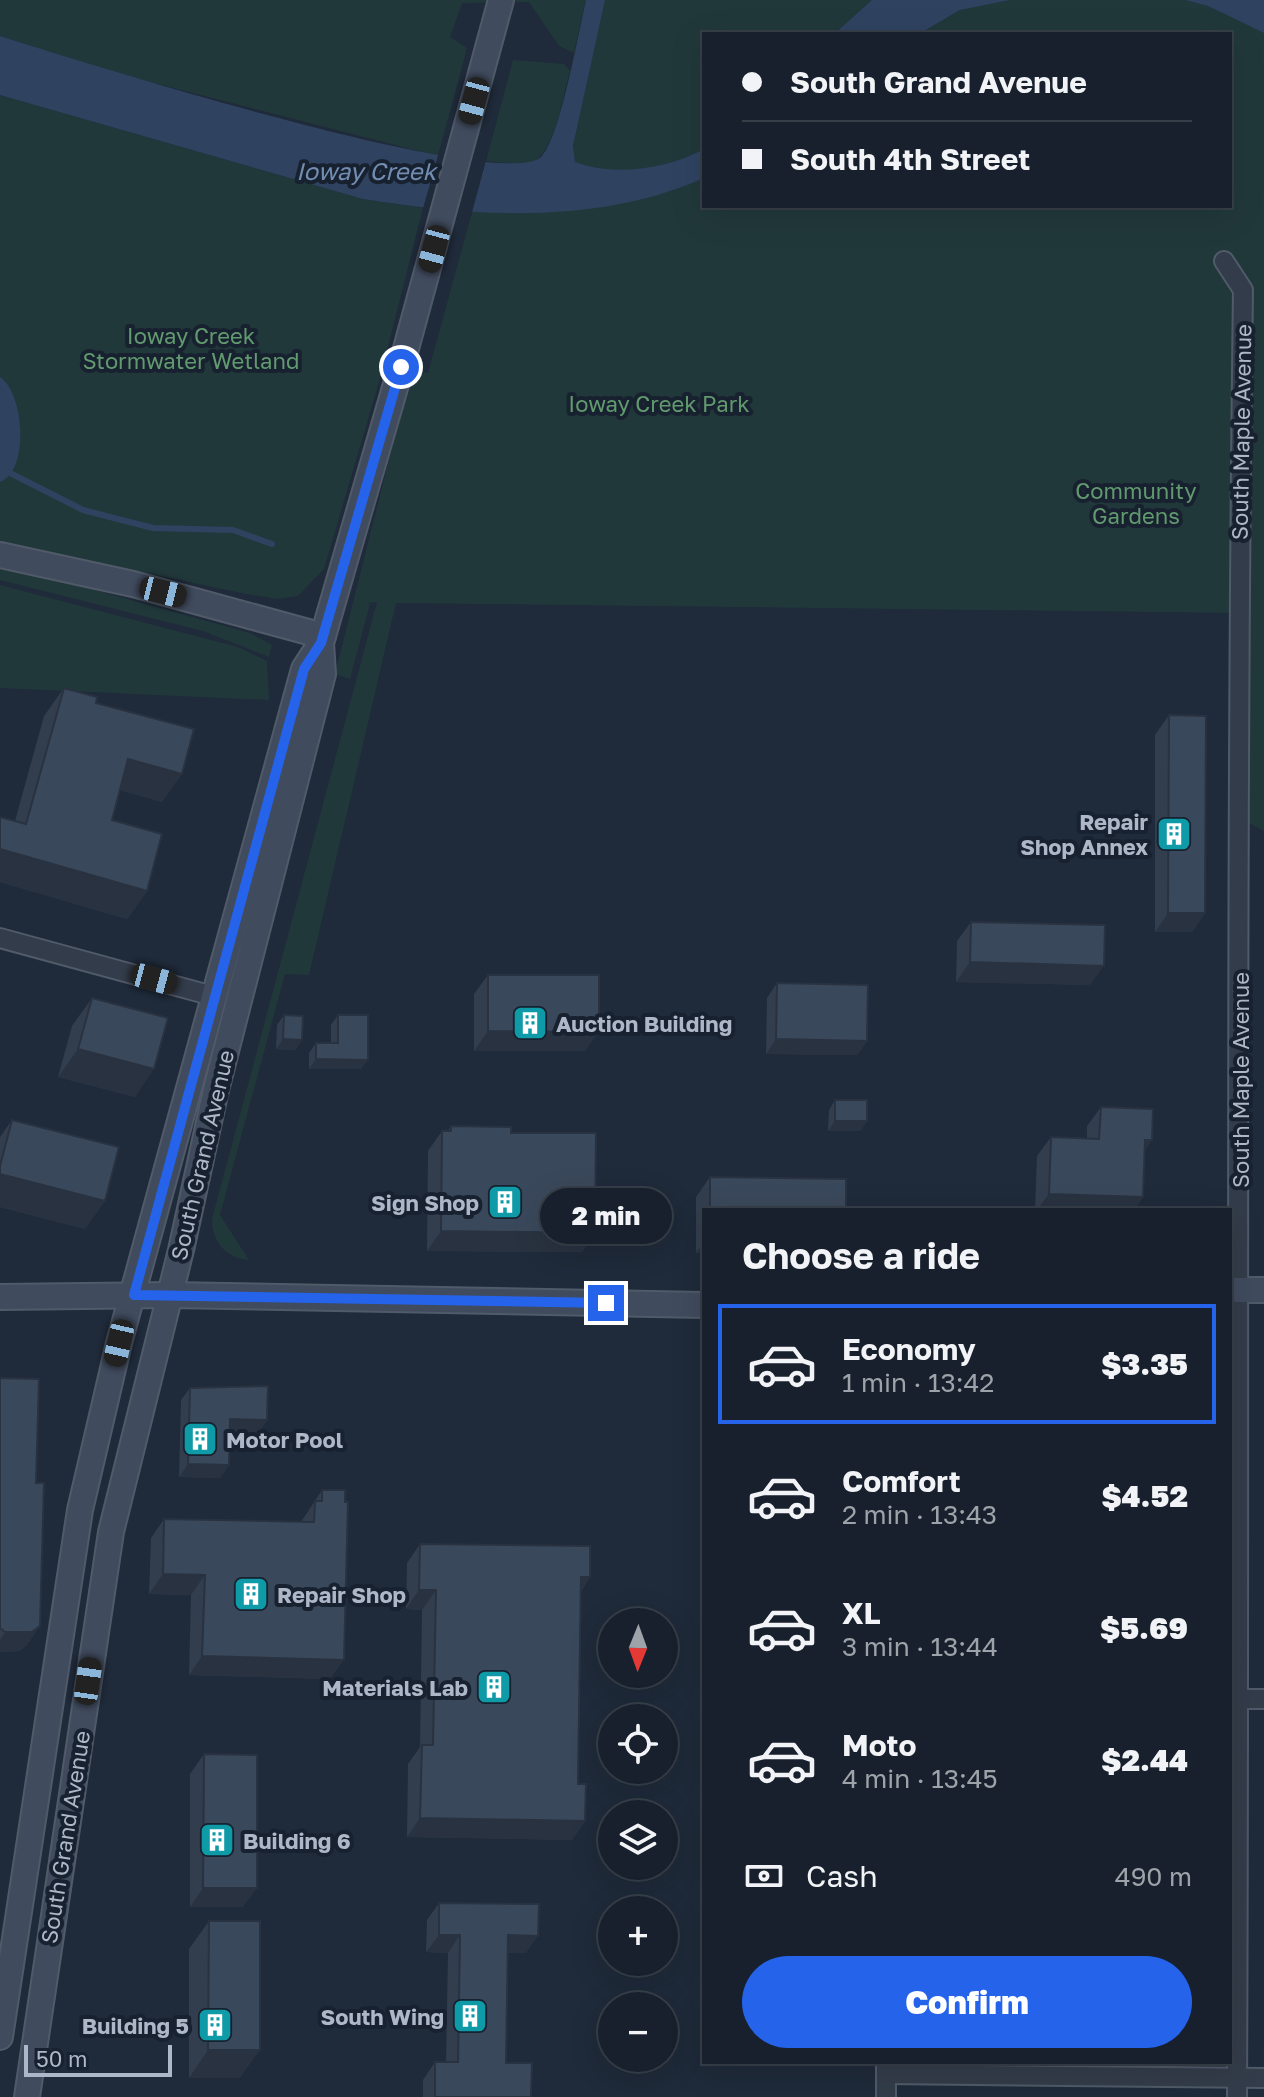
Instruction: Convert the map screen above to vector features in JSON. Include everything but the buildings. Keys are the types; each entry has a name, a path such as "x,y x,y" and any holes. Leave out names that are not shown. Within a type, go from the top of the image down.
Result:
{"street":[{"name":"South Grand Avenue","path":"0,2037 80,1510 213,996 304,669 322,640 500,6"},
{"name":"South Maple Avenue","path":"1224,261 1243,290 1238,613 1245,1290 1234,1699 1237,2097"},
{"path":"0,555 163,592 322,640"},
{"name":"South Grand Avenue","path":"27,2097 111,1532 170,1295 216,1090 323,674 322,640"},
{"path":"0,938 213,996"},
{"path":"0,1297 170,1295 702,1305"},
{"path":"1234,1699 1264,1699"},
{"path":"886,2097 886,2068 1264,2078"}],"green space":[{"path":"0,0 872,0 836,32 702,32 702,150 674,162 624,170 607,170 575,163 573,146 604,3 585,2 574,53 559,46 529,2 462,3 450,37 467,48 438,156 119,74 0,36"},
{"name":"Ioway Creek Park","path":"1010,0 1185,0 1208,6 1264,33 1264,831 1249,823 1238,613 396,603 309,975 285,974 220,1215 249,1260 227,1252 218,1242 212,1219 377,602 366,603 370,604 350,679 335,674 404,400 417,371 428,373 472,212 530,212 619,203 677,189 702,179 702,208 1232,208 1232,32 922,32 960,10"},
{"path":"513,60 564,64 570,71 561,107 552,136 539,157 520,163 486,161"},
{"name":"Ioway Creek Stormwater Wetland","path":"0,95 363,199 423,208 379,382 324,569 298,596 277,599 246,594 0,542"},
{"path":"0,569 73,584 250,633 272,645 269,657 203,631 0,580"},
{"path":"0,585 238,647 267,661 269,700 0,688"}],"water":[{"name":"Ioway Creek","path":"586,0 605,0 573,146 575,162 607,169 641,169 674,162 702,150 702,179 622,204 579,210 492,213 405,205 363,199 0,95 0,36 281,119 449,157 509,163 541,157 548,146 574,58"},
{"path":"872,0 1010,0 960,10 922,32 836,32"},
{"path":"1185,0 1264,0 1264,33 1208,6"},
{"path":"0,377 14,398 20,448 10,475 0,482"}],"pier":[{"path":"439,152 487,157 471,216 422,212"}],"waterway":[{"path":"12,474 83,510 153,528 233,530 272,544"}],"place":[{"name":"Repair Shop Annex","path":"1174,834"},
{"name":"Auction Building","path":"530,1023"},
{"name":"Sign Shop","path":"505,1202"},
{"name":"Motor Pool","path":"200,1439"},
{"name":"Repair Shop","path":"251,1594"},
{"name":"Materials Lab","path":"494,1687"},
{"name":"Building 6","path":"217,1840"},
{"name":"South Wing","path":"470,2016"},
{"name":"Building 5","path":"215,2025"}],"route":[{"path":"401,367 321,643 304,669 134,1295 606,1303"}],"park label":[{"name":"Community Gardens","path":"1136,502"}]}
